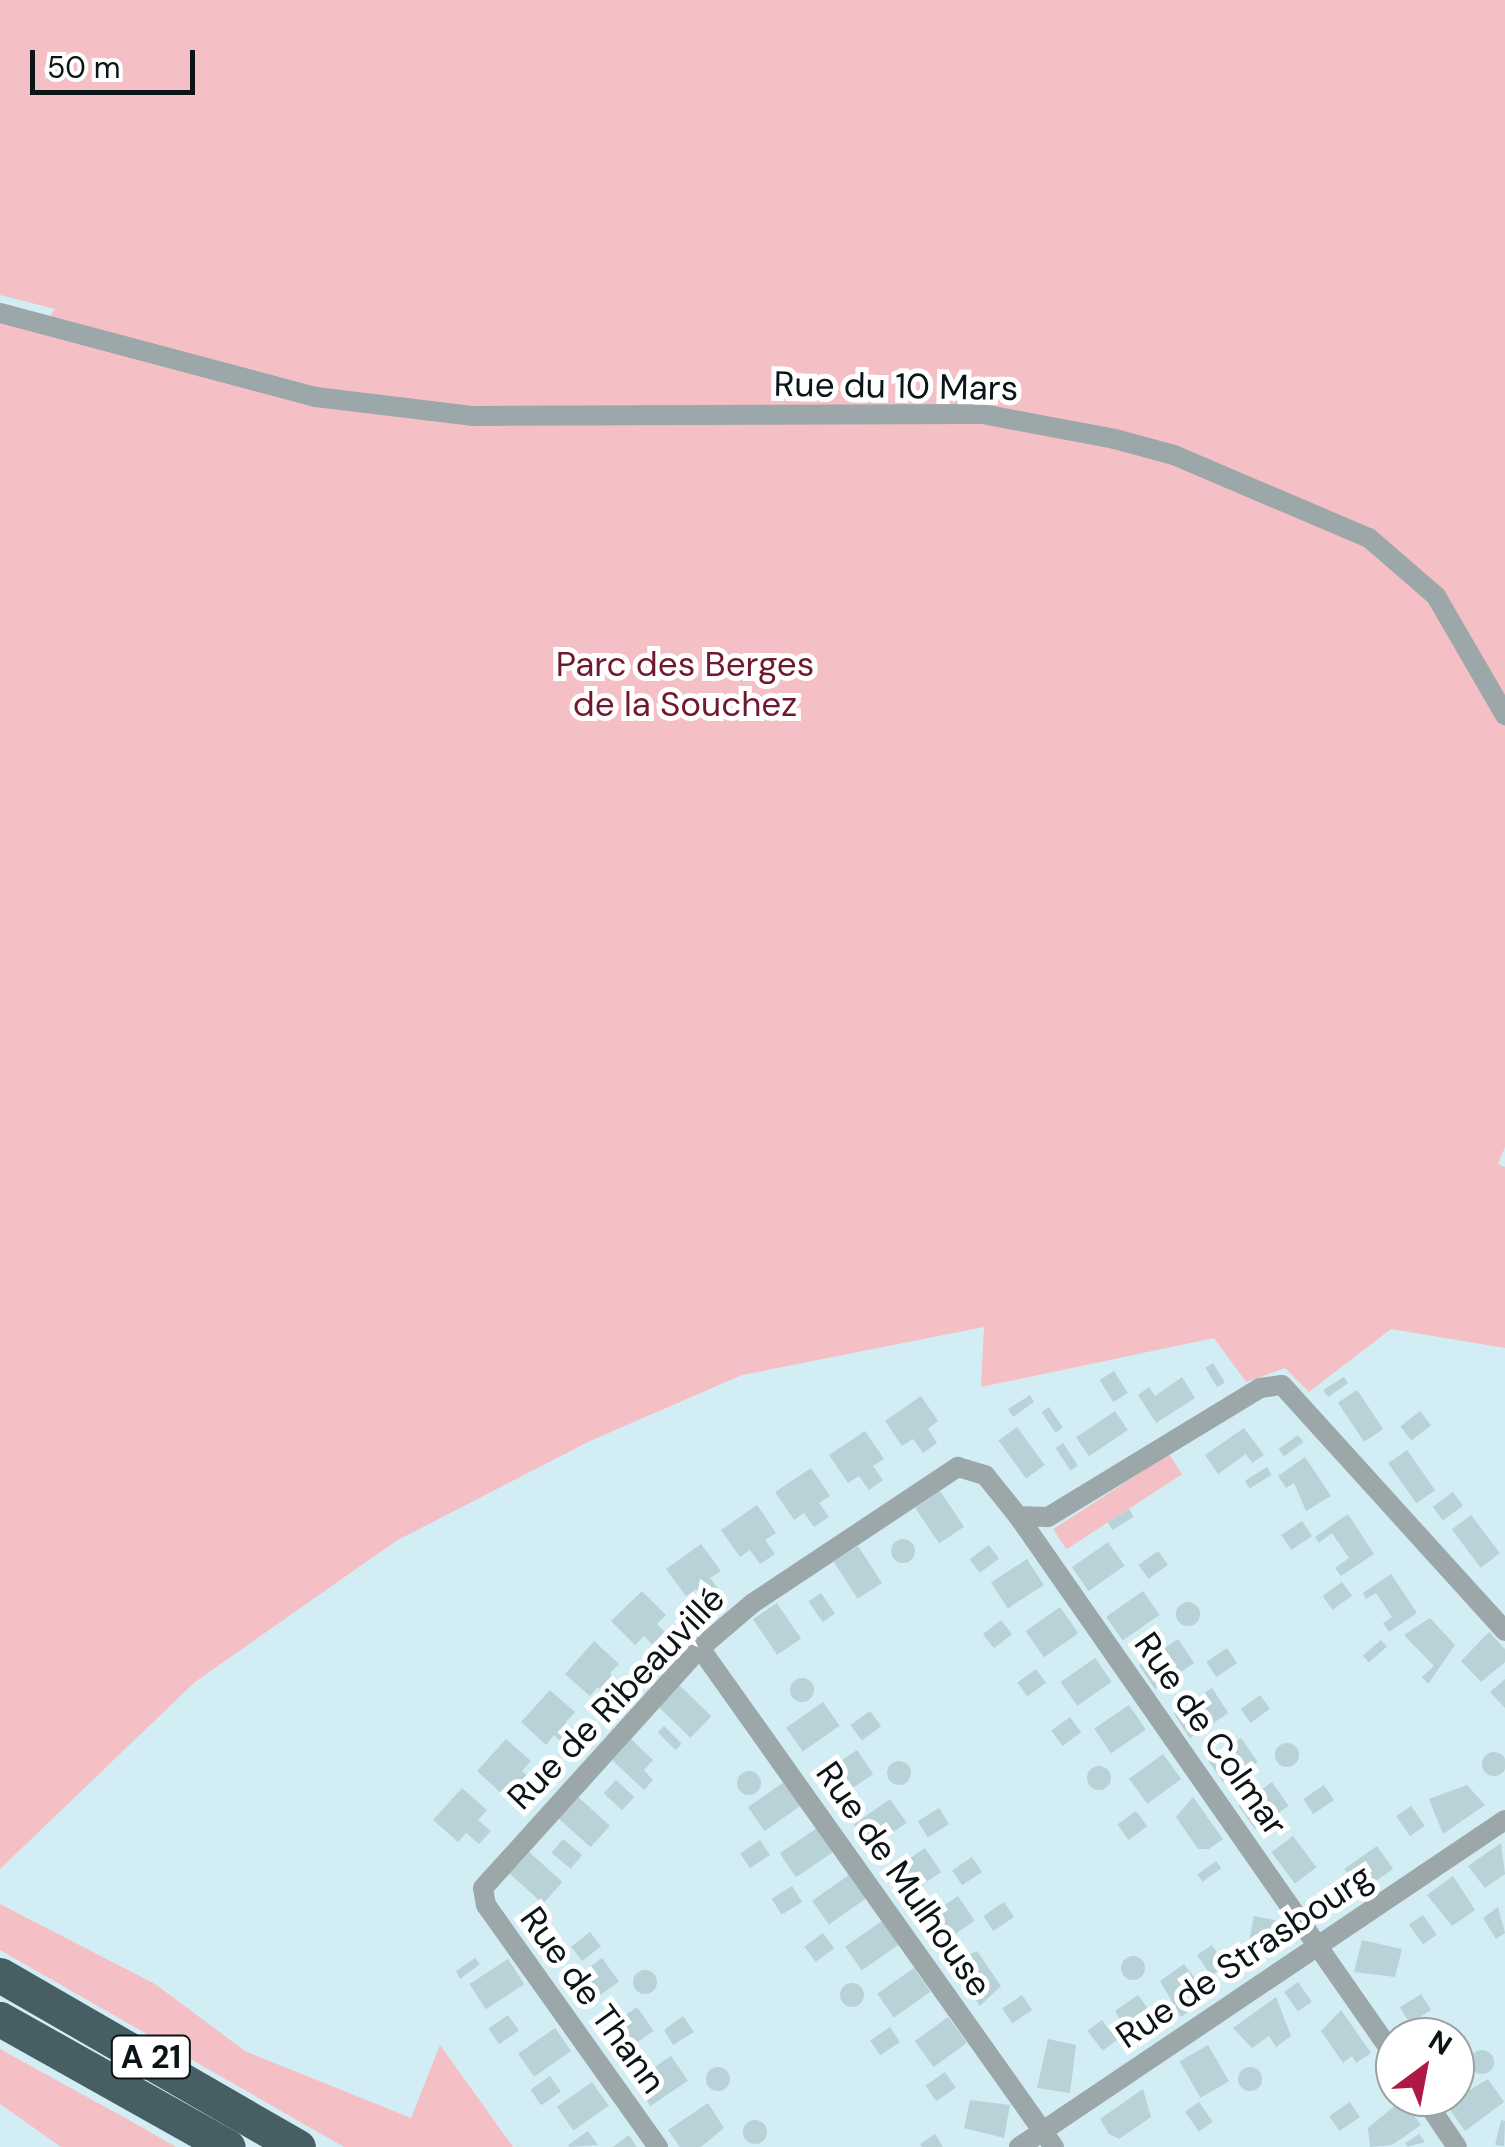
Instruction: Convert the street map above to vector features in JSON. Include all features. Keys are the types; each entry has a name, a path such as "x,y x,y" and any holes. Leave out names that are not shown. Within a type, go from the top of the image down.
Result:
{"highway":[{"name":"A 21","path":"0,1975 166,2065 298,2147"},
{"name":"A 21","path":"0,2019 228,2147"}],"street":[{"name":"Rue du 10 Mars","path":"0,313 316,397 474,416 982,414 1174,455 1380,546 1436,596 1505,716"},
{"path":"1018,1516 1048,1517 1260,1388 1282,1385 1505,1630"},
{"name":"Rue de Colmar","path":"958,1467 985,1475 1018,1516 1375,2027"},
{"name":"Rue de Ribeauvillé","path":"483,1888 700,1648 766,1593 958,1467"},
{"name":"Rue de Mulhouse","path":"700,1648 1048,2139"},
{"name":"Rue de Strasbourg","path":"1019,2147 1048,2139 1318,1944 1505,1820"},
{"name":"Rue de Thann","path":"483,1888 494,1918 658,2147"},
{"path":"1437,2117 1457,2147"}],"green space":[{"name":"Parc des Berges de la Souchez","path":"0,0 1505,0 1505,1147 1498,1164 1505,1167 1505,1348 1391,1329 1309,1392 1285,1368 1246,1382 1214,1338 981,1387 984,1327 742,1375 590,1441 396,1541 195,1682 0,1869 0,321 40,330 55,309 0,295"},
{"path":"1169,1454 1182,1474 1066,1549 1053,1529"},
{"path":"0,1904 155,1984 245,2051 411,2118 440,2045 513,2147 344,2147 0,1950"},
{"path":"0,2049 176,2147 61,2147 0,2104"}],"building":[{"path":"1213,1363 1225,1383 1217,1387 1205,1368"},
{"path":"1114,1371 1128,1393 1113,1402 1100,1380"},
{"path":"1182,1377 1195,1398 1156,1423 1138,1395 1149,1387 1155,1396"},
{"path":"1344,1377 1348,1383 1328,1397 1323,1390"},
{"path":"1357,1390 1383,1429 1364,1442 1338,1403"},
{"path":"1030,1395 1034,1402 1013,1417 1008,1409"},
{"path":"921,1396 938,1421 928,1429 937,1443 923,1453 913,1439 902,1446 885,1421"},
{"path":"1049,1407 1063,1428 1056,1433 1042,1412"},
{"path":"1115,1411 1128,1430 1089,1456 1076,1437"},
{"path":"1420,1411 1431,1425 1411,1441 1400,1426"},
{"path":"1017,1427 1045,1465 1026,1479 998,1441"},
{"path":"1244,1428 1264,1455 1252,1463 1246,1454 1218,1474 1205,1455"},
{"path":"865,1431 884,1459 873,1466 883,1480 869,1490 859,1476 848,1483 829,1455"},
{"path":"1298,1435 1303,1442 1284,1456 1279,1449"},
{"path":"1063,1443 1078,1465 1071,1470 1056,1448"},
{"path":"1407,1450 1435,1490 1416,1503 1388,1463"},
{"path":"1305,1457 1331,1496 1306,1511 1294,1483 1286,1488 1278,1476"},
{"path":"1267,1467 1272,1475 1250,1488 1245,1481"},
{"path":"811,1468 830,1496 819,1503 829,1517 814,1527 804,1513 794,1520 775,1492"},
{"path":"940,1491 964,1527 939,1543 915,1508"},
{"path":"1453,1492 1463,1506 1443,1520 1433,1507"},
{"path":"757,1505 776,1533 765,1540 775,1554 760,1564 750,1550 740,1557 721,1530"},
{"path":"1129,1509 1134,1517 1113,1530 1108,1522"},
{"path":"1348,1514 1374,1554 1341,1576 1335,1568 1349,1558 1332,1533 1319,1543 1315,1537"},
{"path":"1471,1515 1500,1553 1481,1568 1452,1529"},
{"path":"1302,1521 1312,1536 1291,1550 1281,1535"},
{"path":"903,1539 915,1551 903,1563 891,1551"},
{"path":"1108,1542 1125,1566 1089,1591 1072,1567"},
{"path":"701,1544 721,1571 710,1578 721,1592 706,1602 696,1589 686,1596 666,1569"},
{"path":"989,1545 999,1559 980,1573 970,1559"},
{"path":"858,1546 882,1583 858,1599 834,1562"},
{"path":"1158,1551 1168,1565 1149,1579 1139,1565"},
{"path":"1027,1559 1044,1585 1008,1608 991,1582"},
{"path":"1391,1574 1417,1613 1389,1632 1383,1623 1392,1617 1376,1593 1366,1599 1363,1593"},
{"path":"1342,1582 1352,1596 1333,1610 1323,1596"},
{"path":"642,1591 666,1615 657,1624 669,1636 656,1649 644,1636 635,1645 611,1621"},
{"path":"1143,1591 1160,1615 1123,1641 1106,1617"},
{"path":"821,1593 835,1614 823,1622 809,1601"},
{"path":"1188,1602 1200,1614 1188,1626 1176,1614"},
{"path":"777,1603 801,1639 777,1655 753,1619"},
{"path":"1060,1607 1078,1633 1044,1657 1026,1631"},
{"path":"1430,1618 1455,1645 1428,1684 1422,1677 1434,1666 1404,1635"},
{"path":"1001,1620 1012,1634 994,1648 983,1634"},
{"path":"1489,1632 1505,1649 1505,1662 1481,1682 1461,1661"},
{"path":"1178,1639 1194,1663 1155,1689 1139,1665"},
{"path":"1381,1640 1387,1647 1369,1663 1363,1656"},
{"path":"594,1641 619,1664 610,1673 623,1685 611,1698 598,1687 590,1696 565,1674"},
{"path":"1227,1648 1237,1663 1216,1677 1206,1662"},
{"path":"1095,1658 1112,1682 1077,1706 1061,1682"},
{"path":"1036,1669 1046,1683 1027,1696 1017,1683"},
{"path":"802,1678 811,1681 811,1699 802,1702 793,1699 790,1690 793,1681"},
{"path":"1505,1679 1505,1708 1490,1692"},
{"path":"679,1685 711,1716 691,1738 658,1707"},
{"path":"1212,1688 1228,1713 1190,1738 1173,1713"},
{"path":"550,1690 575,1712 566,1722 579,1733 567,1747 554,1735 546,1745 521,1722"},
{"path":"1260,1695 1270,1709 1251,1723 1241,1709"},
{"path":"823,1702 840,1726 803,1752 786,1728"},
{"path":"1129,1705 1146,1730 1111,1753 1094,1728"},
{"path":"870,1711 881,1726 862,1740 851,1725"},
{"path":"1070,1717 1081,1732 1063,1746 1051,1731"},
{"path":"664,1726 682,1744 675,1750 658,1732"},
{"path":"1241,1738 1258,1762 1225,1785 1208,1761"},
{"path":"506,1739 531,1761 522,1771 535,1782 523,1795 510,1784 502,1794 477,1771"},
{"path":"631,1739 653,1760 644,1770 653,1780 644,1790 612,1760"},
{"path":"1287,1743 1299,1755 1287,1767 1275,1755"},
{"path":"857,1750 873,1774 836,1799 820,1775"},
{"path":"1494,1752 1506,1764 1494,1776 1482,1764"},
{"path":"1163,1754 1181,1779 1147,1804 1129,1779"},
{"path":"899,1761 911,1773 899,1785 887,1773"},
{"path":"1099,1766 1111,1778 1099,1790 1087,1778"},
{"path":"749,1771 761,1783 749,1795 737,1783"},
{"path":"616,1780 634,1797 622,1810 604,1793"},
{"path":"784,1782 801,1806 765,1831 748,1807"},
{"path":"1272,1782 1289,1806 1255,1829 1238,1806"},
{"path":"1324,1785 1334,1800 1313,1814 1303,1799"},
{"path":"1467,1785 1485,1805 1443,1834 1429,1799"},
{"path":"462,1788 487,1810 478,1820 491,1831 479,1844 466,1833 458,1842 433,1820"},
{"path":"578,1797 610,1826 591,1847 559,1819"},
{"path":"1193,1797 1223,1839 1209,1849 1198,1849 1176,1817"},
{"path":"890,1799 907,1823 871,1848 854,1824"},
{"path":"1411,1806 1425,1826 1410,1836 1396,1816"},
{"path":"939,1808 949,1824 928,1837 918,1821"},
{"path":"1136,1811 1147,1826 1129,1840 1117,1825"},
{"path":"817,1828 833,1852 796,1877 780,1853"},
{"path":"1293,1836 1316,1867 1295,1883 1271,1852"},
{"path":"563,1839 582,1855 571,1869 551,1853"},
{"path":"760,1840 770,1855 750,1868 740,1853"},
{"path":"1501,1843 1505,1874 1485,1888 1468,1866"},
{"path":"1377,1846 1393,1869 1360,1892 1344,1869"},
{"path":"925,1848 941,1872 904,1897 888,1873"},
{"path":"529,1852 562,1882 543,1904 510,1874"},
{"path":"972,1857 982,1872 962,1885 952,1870"},
{"path":"1216,1861 1221,1868 1203,1882 1197,1875"},
{"path":"849,1875 866,1899 829,1925 812,1901"},
{"path":"1453,1876 1475,1910 1452,1926 1427,1895"},
{"path":"1337,1882 1346,1885 1346,1903 1337,1906 1328,1903 1325,1894 1328,1885"},
{"path":"792,1886 802,1902 782,1915 772,1899"},
{"path":"958,1896 975,1921 938,1945 922,1921"},
{"path":"1004,1902 1014,1917 993,1931 983,1916"},
{"path":"1498,1907 1505,1933 1496,1939 1483,1918"},
{"path":"1423,1915 1437,1935 1423,1944 1409,1925"},
{"path":"1254,1916 1279,1921 1272,1952 1248,1947"},
{"path":"882,1921 899,1945 862,1971 845,1947"},
{"path":"590,1932 601,1946 582,1961 571,1947"},
{"path":"823,1933 834,1948 816,1962 804,1947"},
{"path":"1362,1940 1402,1949 1395,1977 1354,1972"},
{"path":"1212,1945 1226,1966 1211,1976 1197,1955"},
{"path":"977,1951 1001,1986 980,2006 951,1963"},
{"path":"1133,1956 1145,1968 1133,1980 1121,1968"},
{"path":"475,1958 480,1964 460,1979 456,1971"},
{"path":"602,1958 619,1981 583,2007 566,1984"},
{"path":"508,1959 524,1984 486,2009 469,1984"},
{"path":"1184,1964 1209,1997 1181,2017 1160,1981"},
{"path":"914,1968 931,1992 894,2018 877,1994"},
{"path":"645,1970 657,1982 645,1994 633,1982"},
{"path":"1298,1982 1312,2002 1298,2011 1284,1992"},
{"path":"852,1983 864,1995 852,2007 840,1995"},
{"path":"1421,1994 1431,2010 1420,2017 1406,2017 1400,2007"},
{"path":"1022,1995 1032,2010 1012,2023 1002,2008"},
{"path":"1138,1995 1163,2029 1136,2048 1115,2011"},
{"path":"1276,1997 1291,2036 1276,2047 1269,2036 1252,2048 1233,2028"},
{"path":"637,2007 654,2031 618,2056 601,2032"},
{"path":"1341,2010 1371,2053 1356,2063 1352,2056 1343,2063 1321,2031"},
{"path":"508,2015 519,2031 499,2044 488,2029"},
{"path":"683,2016 694,2032 673,2045 664,2030"},
{"path":"948,2017 967,2043 934,2067 915,2041"},
{"path":"1102,2020 1117,2040 1103,2051 1088,2031"},
{"path":"890,2027 900,2042 880,2055 870,2040"},
{"path":"555,2028 571,2051 534,2077 518,2054"},
{"path":"1048,2039 1076,2045 1070,2093 1037,2088"},
{"path":"1208,2045 1229,2081 1200,2098 1179,2062"},
{"path":"1477,2051 1487,2051 1493,2057 1493,2067 1487,2073 1475,2071"},
{"path":"671,2056 688,2081 650,2106 634,2081"},
{"path":"718,2067 727,2070 727,2088 718,2091 709,2088 706,2079 709,2070"},
{"path":"1250,2067 1262,2079 1250,2091 1238,2079"},
{"path":"945,2072 956,2088 936,2101 925,2086"},
{"path":"550,2076 561,2092 541,2105 530,2090"},
{"path":"1488,2079 1504,2102 1465,2131 1455,2117 1475,2117 1475,2087"},
{"path":"592,2082 609,2106 573,2130 557,2107"},
{"path":"1143,2089 1151,2117 1119,2139 1109,2134 1100,2119"},
{"path":"970,2100 1010,2105 1004,2138 964,2128"},
{"path":"1199,2102 1213,2122 1199,2131 1185,2112"},
{"path":"1350,2102 1360,2117 1339,2131 1329,2116"},
{"path":"708,2103 724,2128 701,2147 680,2147 668,2130"},
{"path":"1381,2117 1415,2117 1421,2125 1392,2145 1370,2147 1368,2128"},
{"path":"755,2120 767,2132 755,2144 743,2132"},
{"path":"1501,2120 1505,2121 1504,2146 1495,2145"},
{"path":"588,2131 598,2145 569,2147 568,2145"},
{"path":"935,2134 943,2147 922,2147 920,2144"},
{"path":"1419,2134 1425,2142 1408,2147 1405,2143"},
{"path":"629,2135 637,2147 613,2147"}]}
